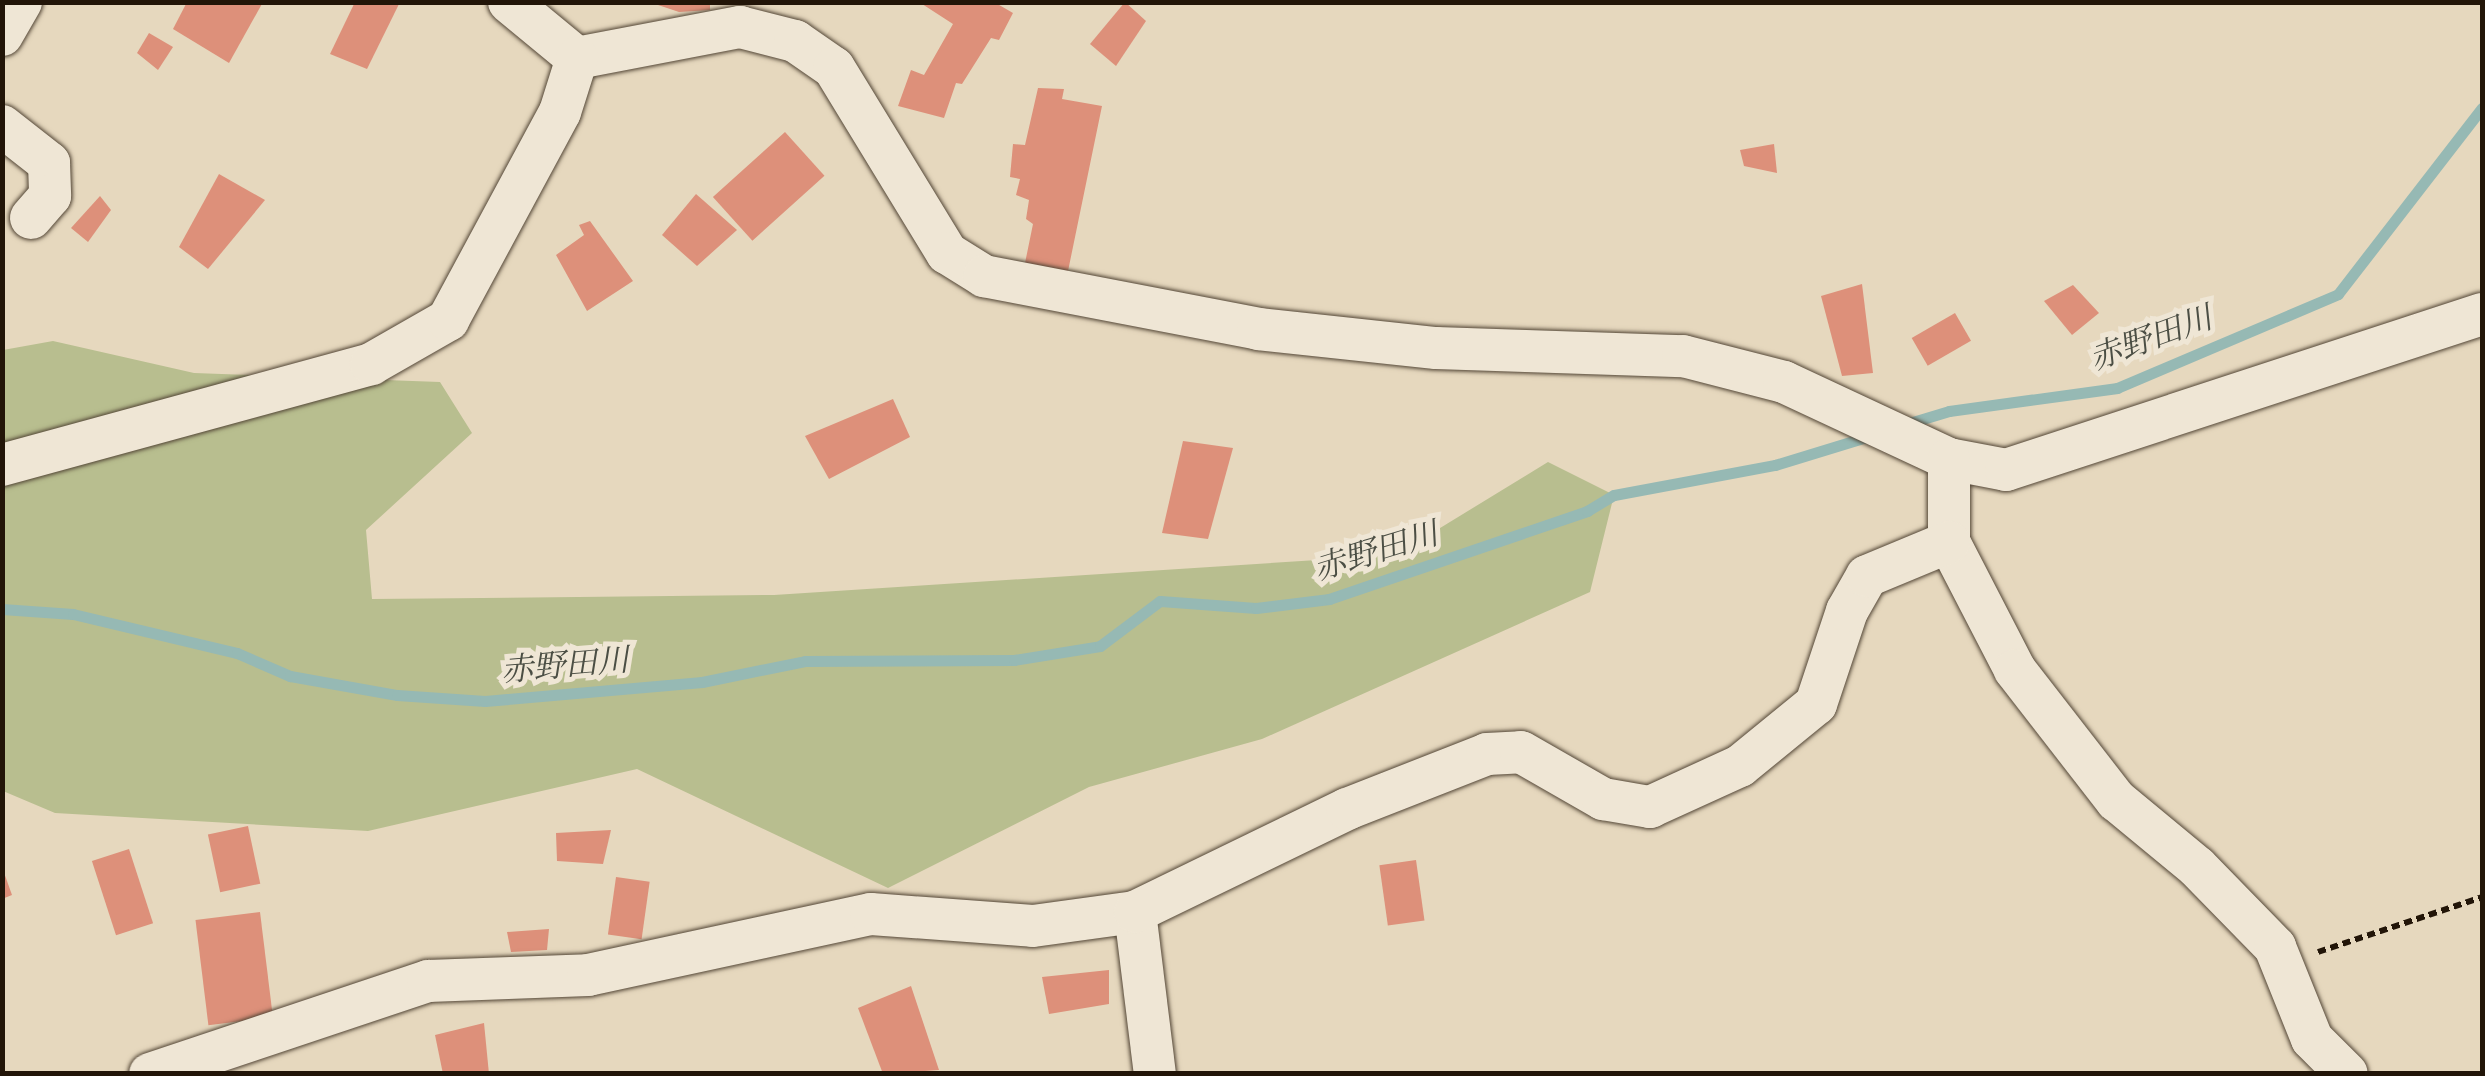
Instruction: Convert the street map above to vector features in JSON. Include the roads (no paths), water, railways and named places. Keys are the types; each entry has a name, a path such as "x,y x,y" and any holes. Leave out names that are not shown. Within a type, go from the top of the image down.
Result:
{"street":[{"path":"2,34 21,2"},
{"path":"510,2 577,58"},
{"path":"577,58 744,15 795,40 834,68 947,252 984,276 1258,329 1456,349 1684,356 1784,382 1948,459 2006,470 2034,464 2482,314"},
{"path":"2,465 371,364 448,320 560,112 577,58"},
{"path":"2,126 49,163 50,196 31,218"},
{"path":"1948,459 1949,542 2015,670 2116,800 2196,867 2276,948 2312,1038 2347,1074"},
{"path":"150,1074 428,981 588,975 871,914 1033,926 1135,912 1347,809 1487,754 1521,752 1603,799 1650,807 1740,766 1816,704 1847,611 1867,576 1949,542"},
{"path":"1135,912 1155,1074"}],"waterway":[{"name":"赤野田川","path":"1906,424 1949,411 2117,388 2338,294 2482,108"},
{"name":"赤野田川","path":"2,609 73,614 237,653 290,676 397,695 485,701 702,682 805,661 1014,660 1100,646 1160,601 1256,608 1329,599 1587,511 1614,495 1775,465 1870,436"}]}
